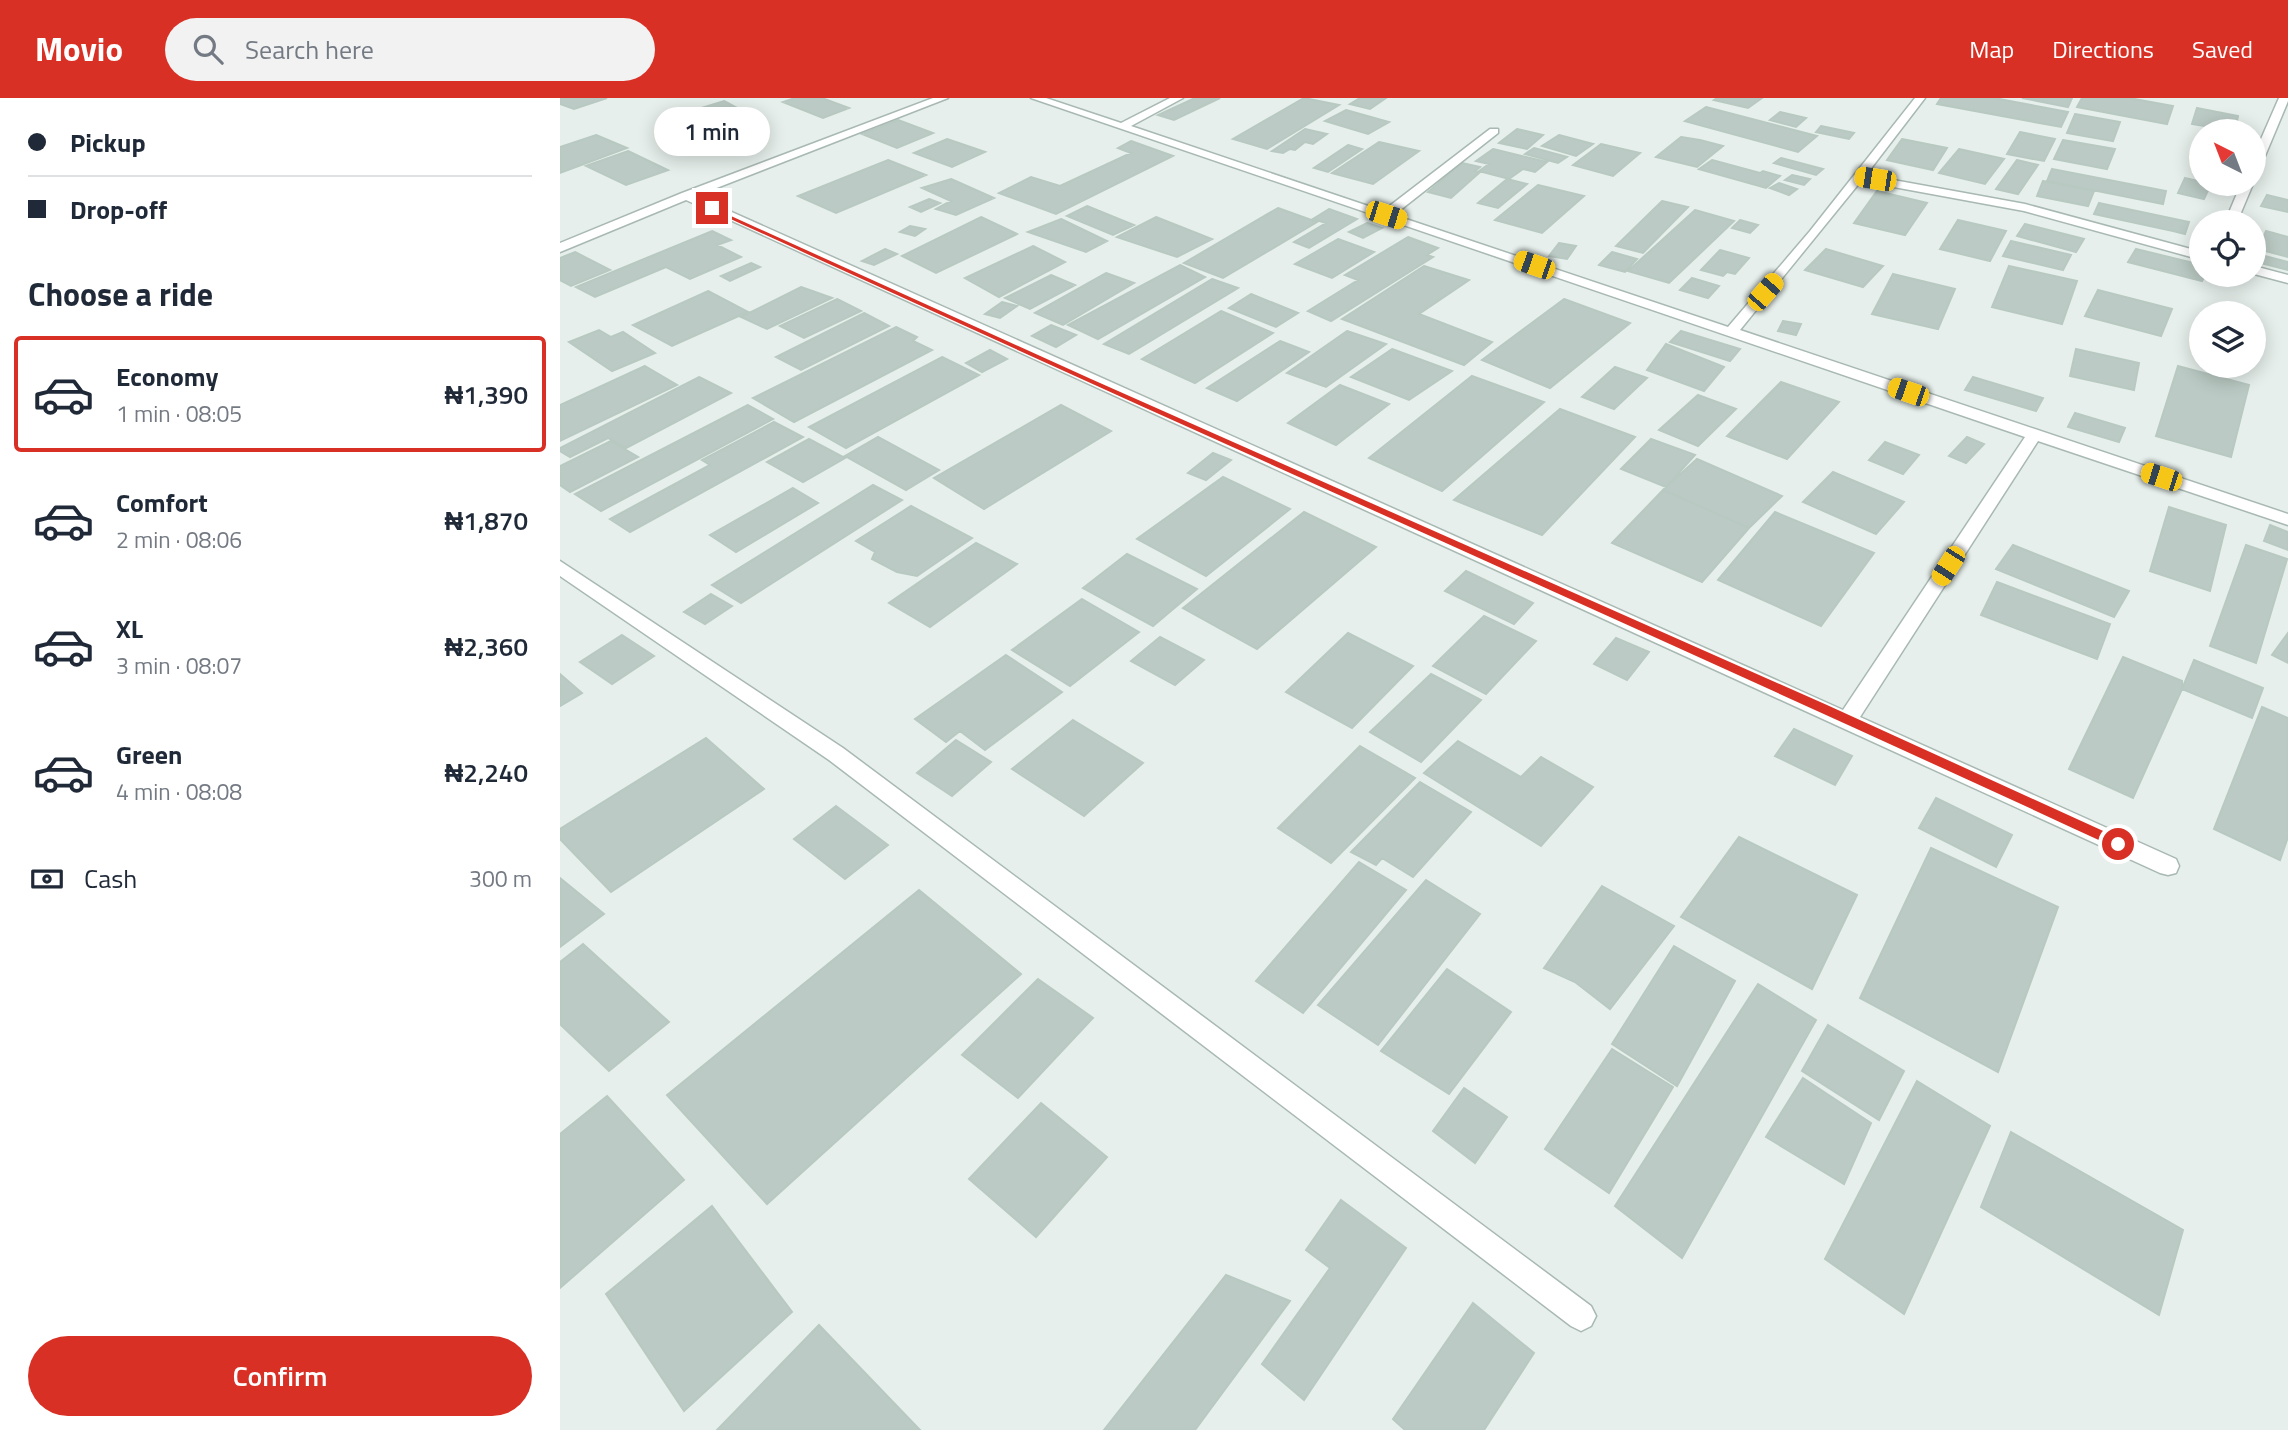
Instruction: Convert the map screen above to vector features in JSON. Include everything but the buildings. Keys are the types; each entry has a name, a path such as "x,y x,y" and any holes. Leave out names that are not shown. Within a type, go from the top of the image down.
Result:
{"street":[{"path":"560,248 686,196 943,98"},
{"path":"1036,98 2288,520"},
{"path":"1122,127 1178,98"},
{"path":"1732,331 1920,98"},
{"path":"2266,147 2274,133 2284,98"},
{"path":"1386,215 1494,131"},
{"path":"1858,177 2025,208 2189,252"},
{"path":"686,196 1101,387 1848,719 2168,866"},
{"path":"2266,273 2288,279"},
{"path":"1848,719 2034,435"},
{"path":"560,567 836,754 1581,1316"}],"route":[{"path":"712,208 1088,381 1823,708 2118,844"}]}
